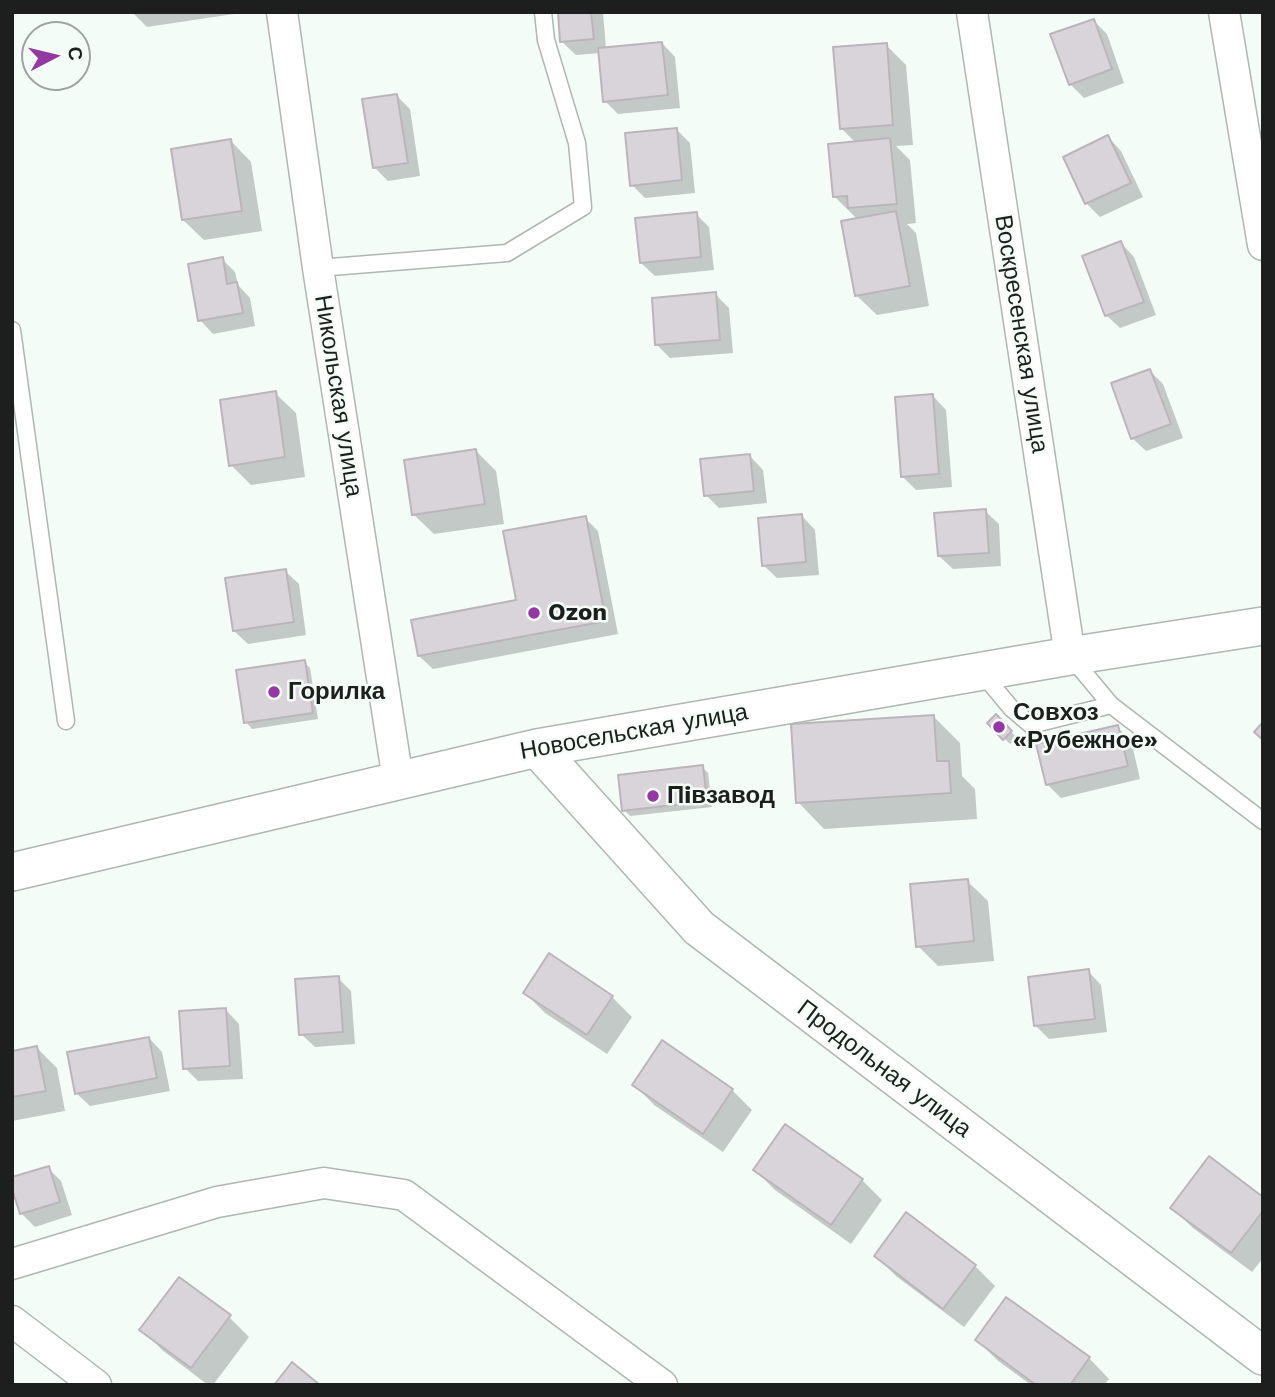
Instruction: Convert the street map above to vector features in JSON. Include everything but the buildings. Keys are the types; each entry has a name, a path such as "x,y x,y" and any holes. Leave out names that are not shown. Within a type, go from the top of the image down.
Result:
{"street":[{"name":"Никольская улица","path":"282,12 318,268 398,780"},
{"name":"Воскресенская улица","path":"972,12 1070,656"},
{"path":"1224,12 1263,245"},
{"name":"Новосельская улица","path":"12,872 537,748 980,671 1263,626"},
{"name":"Продольная улица","path":"537,748 699,929 1263,1356"},
{"path":"12,1264 217,1202 324,1183 404,1195 662,1385"},
{"path":"12,1321 96,1385"}],"lane":[{"path":"318,268 507,253 583,207 577,143 546,40 543,12"},
{"path":"12,330 66,721"},
{"path":"1070,656 1111,705 1263,821"},
{"path":"980,671 1011,708 1031,725 1111,705"}],"place":[{"name":"Ozon","path":"534,613"},
{"name":"Горилка","path":"274,692"},
{"name":"Совхоз «Рубежное»","path":"999,727"},
{"name":"Пiвзавод","path":"653,796"}]}
